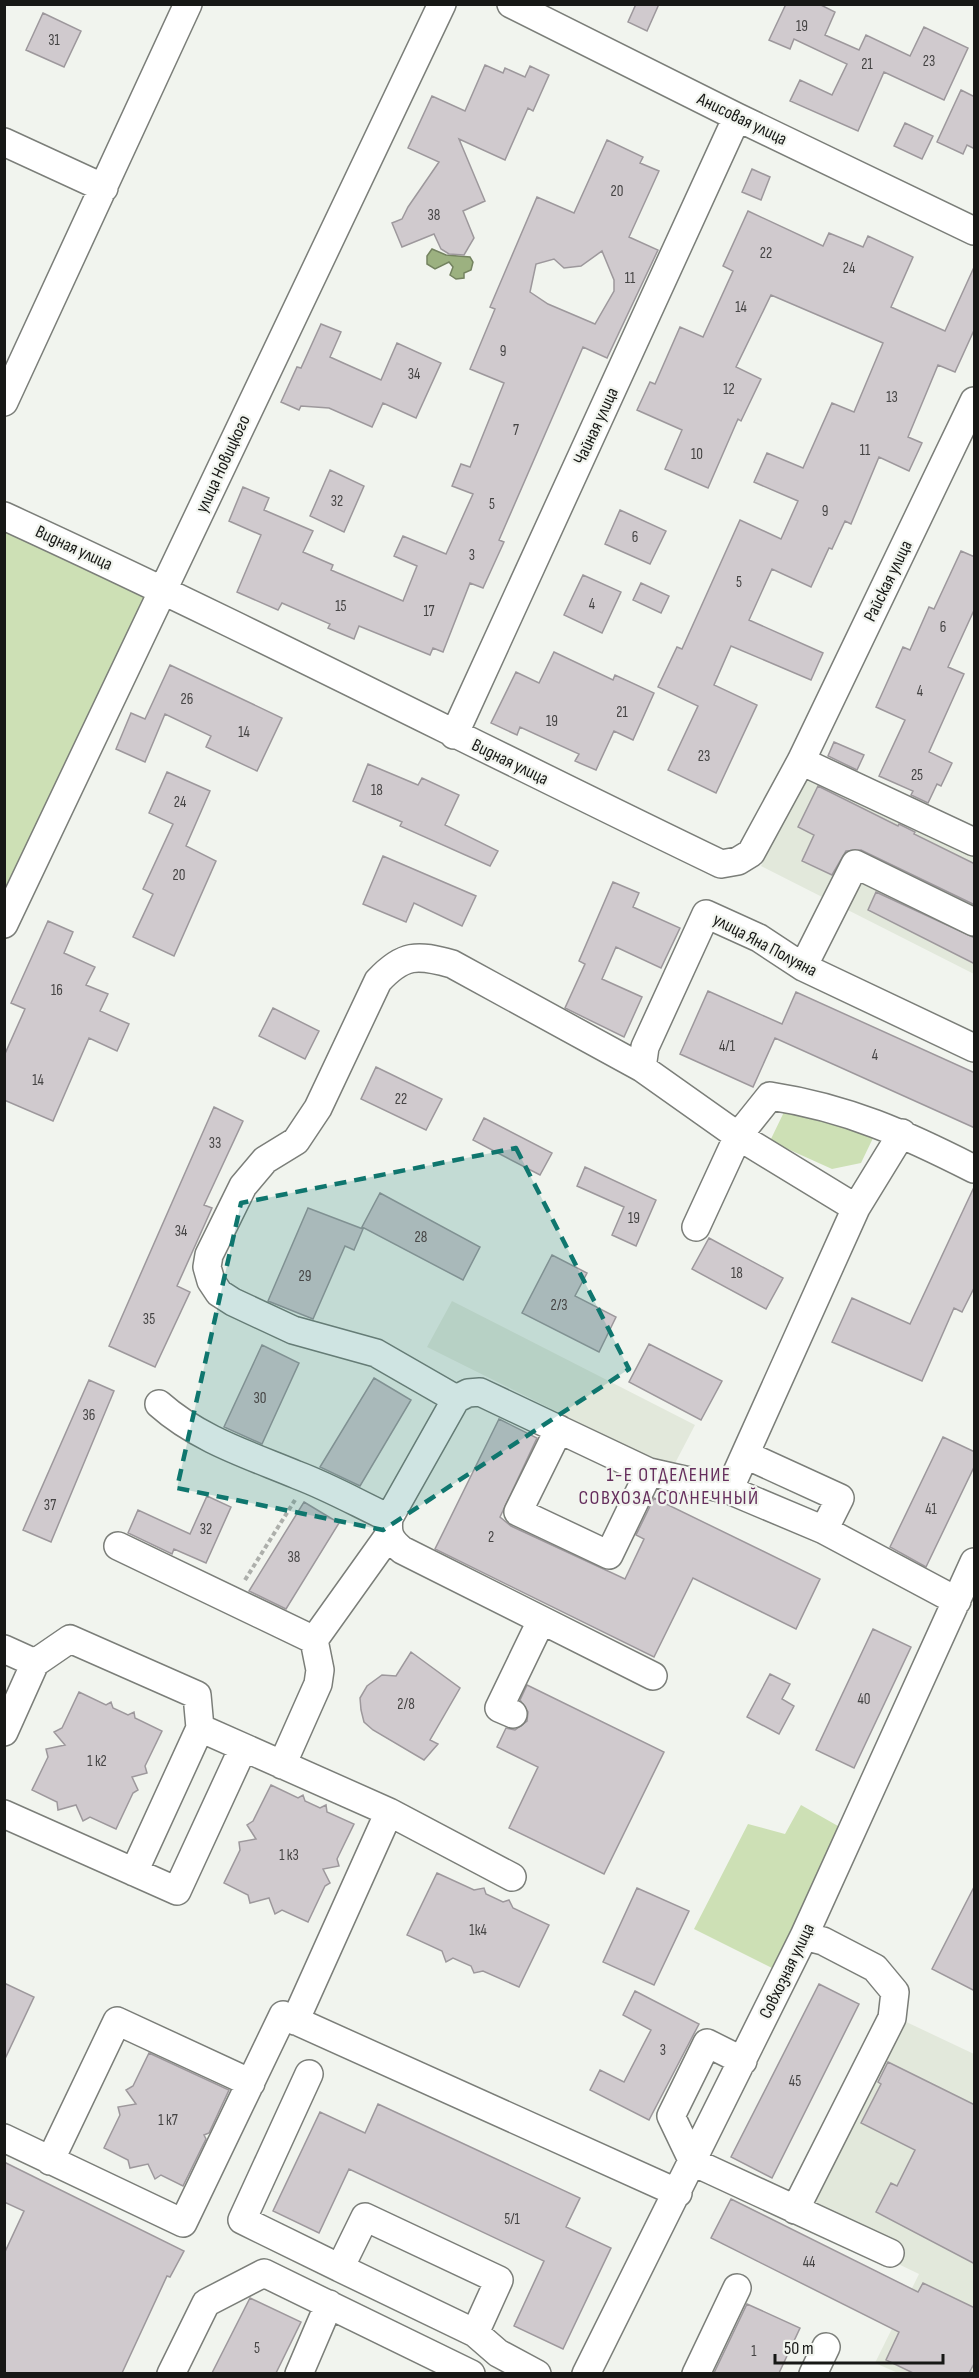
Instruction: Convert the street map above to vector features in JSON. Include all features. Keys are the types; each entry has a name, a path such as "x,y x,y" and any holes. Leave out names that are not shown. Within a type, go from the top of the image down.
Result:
{"street":[{"path":"4,402 188,4"},
{"name":"улица Новицкого","path":"4,924 442,4"},
{"name":"Анисовая улица","path":"511,4 737,117 975,231"},
{"name":"Чайная улица","path":"454,735 737,117"},
{"path":"4,142 104,188"},
{"name":"Райская улица","path":"801,761 975,401"},
{"name":"Видная улица","path":"4,516 163,589 454,735 721,864 738,861 751,853 801,761"},
{"path":"801,761 975,842"},
{"path":"803,967 855,864 975,922"},
{"name":"улица Яна Полуяна","path":"642,1068 645,1047 706,914 759,939 803,967 975,1048"},
{"path":"456,1399 376,1353 293,1329 219,1293 209,1274 209,1255 243,1186 265,1160 296,1141 318,1107 378,981 393,965 410,957 430,958 452,964 642,1068 738,1136 856,1208"},
{"path":"696,1227 738,1136 770,1096 818,1104 902,1132 975,1168"},
{"path":"729,1490 856,1208 902,1132"},
{"path":"282,1765 318,1684 320,1670 314,1640 389,1527 456,1399 468,1393 480,1392 649,1472 729,1490 824,1530 957,1601"},
{"path":"159,1404 180,1423 257,1461 308,1480 389,1527 393,1542 402,1550 653,1676"},
{"path":"560,1429 518,1512 609,1555 649,1472"},
{"path":"746,1455 840,1497 824,1530"},
{"path":"118,1546 314,1640"},
{"name":"Совхозная улица","path":"586,2373 678,2193 804,1936 975,1562"},
{"path":"513,1714 500,1708 541,1621"},
{"path":"4,1732 35,1663 70,1639 197,1695 200,1728 134,1872"},
{"path":"4,1648 35,1663"},
{"path":"200,1728 389,1812 512,1877"},
{"path":"4,1814 177,1891 243,1748"},
{"path":"296,2021 389,1812"},
{"path":"795,2210 892,2018 895,1992 875,1968 823,1941 804,1936"},
{"path":"4,2138 183,2223 283,2015 678,2193"},
{"path":"51,2161 117,2021 251,2083"},
{"path":"743,2061 707,2043 671,2116 693,2162 890,2253"},
{"path":"309,2074 242,2220 475,2333 498,2353 537,2373"},
{"path":"340,2268 365,2217 488,2275 498,2280 475,2333"},
{"path":"171,2373 206,2303 264,2273 461,2372"},
{"path":"696,2373 737,2288"},
{"path":"299,2373 329,2304"},
{"path":"813,2373 826,2347"}],"path":[{"path":"232,1601 308,1480"}],"highlighted area":[{"path":"516,1148 629,1369 383,1530 177,1488 241,1203"}],"shaded area":[{"path":"432,249 446,255 470,257 473,262 471,270 464,273 464,278 456,279 450,275 453,267 449,262 435,269 427,264 427,256"},
{"path":"5,530 147,598 5,903"},
{"path":"805,777 974,856 974,974 761,866"},
{"path":"813,1110 874,1136 861,1163 832,1169 770,1141 784,1112"},
{"path":"452,1301 695,1425 672,1469 427,1347"},
{"path":"801,1805 845,1830 772,1968 694,1929 748,1824 785,1834"},
{"path":"900,2019 974,2054 974,2373 898,2373 875,2363 919,2274 801,2217"}],"building":[{"path":"636,4 659,4 647,31 628,22"},
{"path":"786,4 819,4 835,12 825,35 859,50 866,35 910,56 924,27 968,48 944,100 884,72 858,131 790,101 800,80 832,95 847,64 794,39 790,49 769,40"},
{"path":"43,13 81,31 64,67 26,50"},
{"path":"485,65 503,73 505,68 525,77 530,66 549,75 533,111 528,108 505,160 459,139 485,201 463,211 474,238 464,255 449,254 441,249 434,234 402,247 392,223 402,219 439,162 408,148 432,96 465,111"},
{"path":"961,90 975,97 975,149 967,145 963,154 937,142"},
{"path":"905,123 933,136 922,159 894,146"},
{"path":"607,140 643,157 640,163 659,171 629,237 658,250 607,358 583,347 499,540 504,542 483,588 470,583 443,652 433,648 430,655 359,626 354,639 328,628 330,624 282,603 278,610 237,592 261,535 229,521 243,487 269,498 264,510 313,531 303,552 333,565 331,570 403,601 417,566 394,556 403,536 446,554 473,494 452,486 461,464 470,467 504,383 470,369 495,309 490,307 537,197 574,213","holes":["602,251 614,280 614,291 595,324 548,304 530,292 536,264 554,259 564,268 581,266"]},
{"path":"752,169 770,177 761,200 742,192"},
{"path":"748,211 823,246 829,233 863,247 868,236 913,257 891,307 945,331 975,265 975,328 955,372 938,365 908,437 922,443 909,471 879,457 851,524 845,521 832,549 829,548 811,587 772,569 749,620 823,653 811,680 731,646 714,685 757,705 716,793 668,770 698,706 658,687 677,647 682,649 740,520 781,539 798,501 754,482 767,453 803,468 832,403 854,412 883,343 771,295 736,367 761,379 741,421 738,419 708,488 665,469 682,430 637,410 650,382 655,384 680,327 703,337 733,271 723,266"},
{"path":"321,324 341,332 330,357 381,380 397,343 441,363 416,418 383,403 372,427 329,408 301,406 299,410 281,402 297,367 301,368"},
{"path":"330,470 364,486 344,532 310,516"},
{"path":"620,510 666,531 650,564 605,544"},
{"path":"961,551 975,557 975,608 948,667 964,674 929,752 952,763 941,786 937,784 928,803 911,795 913,791 879,776 905,720 876,707 903,647 910,650 929,607 934,609"},
{"path":"583,575 621,592 602,633 564,615"},
{"path":"641,583 669,596 661,613 633,600"},
{"path":"554,652 613,680 615,675 654,693 633,740 614,731 596,770 575,761 579,754 520,727 517,735 491,723 516,672 539,683"},
{"path":"170,665 282,718 257,771 206,747 211,736 165,714 145,762 116,749 131,713 145,719"},
{"path":"834,742 864,755 857,770 828,756"},
{"path":"368,764 418,785 422,778 459,795 445,825 498,851 490,866 400,826 402,822 353,801"},
{"path":"167,772 210,791 186,846 216,861 174,956 133,937 153,894 143,889 173,824 149,813"},
{"path":"818,786 898,826 899,824 915,832 914,834 975,864 975,905 861,850 846,851 832,875 802,861 814,835 798,827"},
{"path":"383,856 476,896 462,926 414,903 406,922 363,904"},
{"path":"613,882 639,893 633,907 680,928 661,968 616,947 602,979 642,997 624,1037 565,1008 585,964 579,961"},
{"path":"876,892 975,938 975,964 868,910"},
{"path":"48,921 73,932 64,953 95,967 86,985 108,994 100,1011 129,1024 117,1051 89,1038 53,1121 4,1100 4,1056 25,1009 11,1003"},
{"path":"708,991 782,1024 796,992 975,1073 975,1128 775,1038 753,1087 680,1054"},
{"path":"273,1008 319,1031 305,1059 259,1036"},
{"path":"376,1067 442,1099 426,1130 361,1099"},
{"path":"214,1107 243,1121 204,1205 212,1208 177,1286 190,1292 155,1367 109,1346"},
{"path":"484,1118 552,1153 540,1175 473,1140"},
{"path":"585,1167 656,1200 636,1246 612,1235 624,1207 577,1186"},
{"path":"975,1185 975,1286 962,1312 954,1308 922,1381 832,1342 852,1298 910,1324"},
{"path":"380,1193 480,1247 463,1280 362,1227"},
{"path":"308,1208 363,1229 354,1250 345,1246 313,1319 268,1301"},
{"path":"709,1238 783,1278 766,1309 692,1269"},
{"path":"552,1255 587,1273 575,1296 616,1317 599,1352 522,1313"},
{"path":"649,1344 722,1381 701,1420 629,1382"},
{"path":"262,1345 299,1363 262,1444 224,1427"},
{"path":"374,1378 411,1400 360,1486 320,1467"},
{"path":"89,1380 114,1391 51,1542 23,1530"},
{"path":"499,1419 537,1438 500,1517 511,1526 625,1579 644,1539 636,1535 654,1498 820,1579 796,1629 693,1578 654,1657 435,1549"},
{"path":"943,1437 975,1452 975,1465 926,1567 890,1547"},
{"path":"207,1496 231,1507 206,1563 174,1549 172,1554 128,1533 138,1510 190,1534"},
{"path":"304,1502 339,1523 286,1609 249,1591"},
{"path":"873,1629 911,1647 854,1768 816,1750"},
{"path":"411,1652 460,1688 430,1740 438,1744 424,1760 373,1730 364,1722 361,1710 360,1698 367,1686 382,1675 396,1676"},
{"path":"770,1674 790,1684 782,1699 794,1706 779,1734 747,1717"},
{"path":"527,1685 664,1752 604,1874 509,1828 538,1767 497,1747 506,1728 515,1730 527,1721 528,1712 520,1700"},
{"path":"79,1692 106,1705 111,1702 113,1708 128,1715 134,1712 135,1718 162,1731 145,1766 147,1773 132,1777 138,1790 133,1793 116,1829 90,1817 83,1821 76,1805 58,1810 57,1802 32,1790 48,1757 46,1749 65,1745 54,1732 62,1728"},
{"path":"271,1785 298,1798 303,1795 305,1801 320,1808 326,1805 327,1812 354,1824 337,1859 339,1866 323,1869 330,1883 325,1886 308,1922 282,1910 275,1914 269,1898 250,1903 248,1895 224,1883 240,1850 239,1842 256,1839 247,1825 253,1821"},
{"path":"437,1873 474,1890 484,1888 486,1894 503,1902 509,1900 513,1908 549,1925 519,1987 483,1971 474,1973 471,1966 453,1958 446,1962 442,1951 407,1935"},
{"path":"975,1885 975,1991 932,1969"},
{"path":"637,1888 689,1911 654,1985 603,1962"},
{"path":"4,1983 34,1997 4,2061"},
{"path":"819,1984 859,2004 772,2178 731,2157"},
{"path":"635,1991 699,2024 649,2120 590,2090 600,2070 624,2082 651,2030 623,2015"},
{"path":"149,2053 229,2090 209,2133 204,2135 206,2139 183,2186 161,2175 155,2179 148,2164 130,2168 128,2160 104,2148 120,2115 118,2107 136,2104 126,2090 133,2086"},
{"path":"888,2062 975,2105 975,2264 876,2212 891,2183 897,2186 915,2150 861,2123 881,2084 878,2082"},
{"path":"378,2104 580,2198 566,2227 611,2248 563,2349 514,2326 544,2261 349,2169 319,2233 273,2211 320,2112 365,2133"},
{"path":"4,2162 184,2251 170,2277 167,2276 122,2373 4,2373 4,2254 24,2211 4,2202"},
{"path":"731,2199 918,2292 923,2283 975,2308 975,2362 969,2373 913,2373 886,2360 899,2332 711,2238"},
{"path":"250,2298 301,2322 276,2373 212,2373"},
{"path":"747,2304 800,2328 779,2373 714,2373"}],"district":[{"name":"1-Е ОТДЕЛЕНИЕ СОВХОЗА СОЛНЕЧНЫЙ","path":"669,1486"}]}
